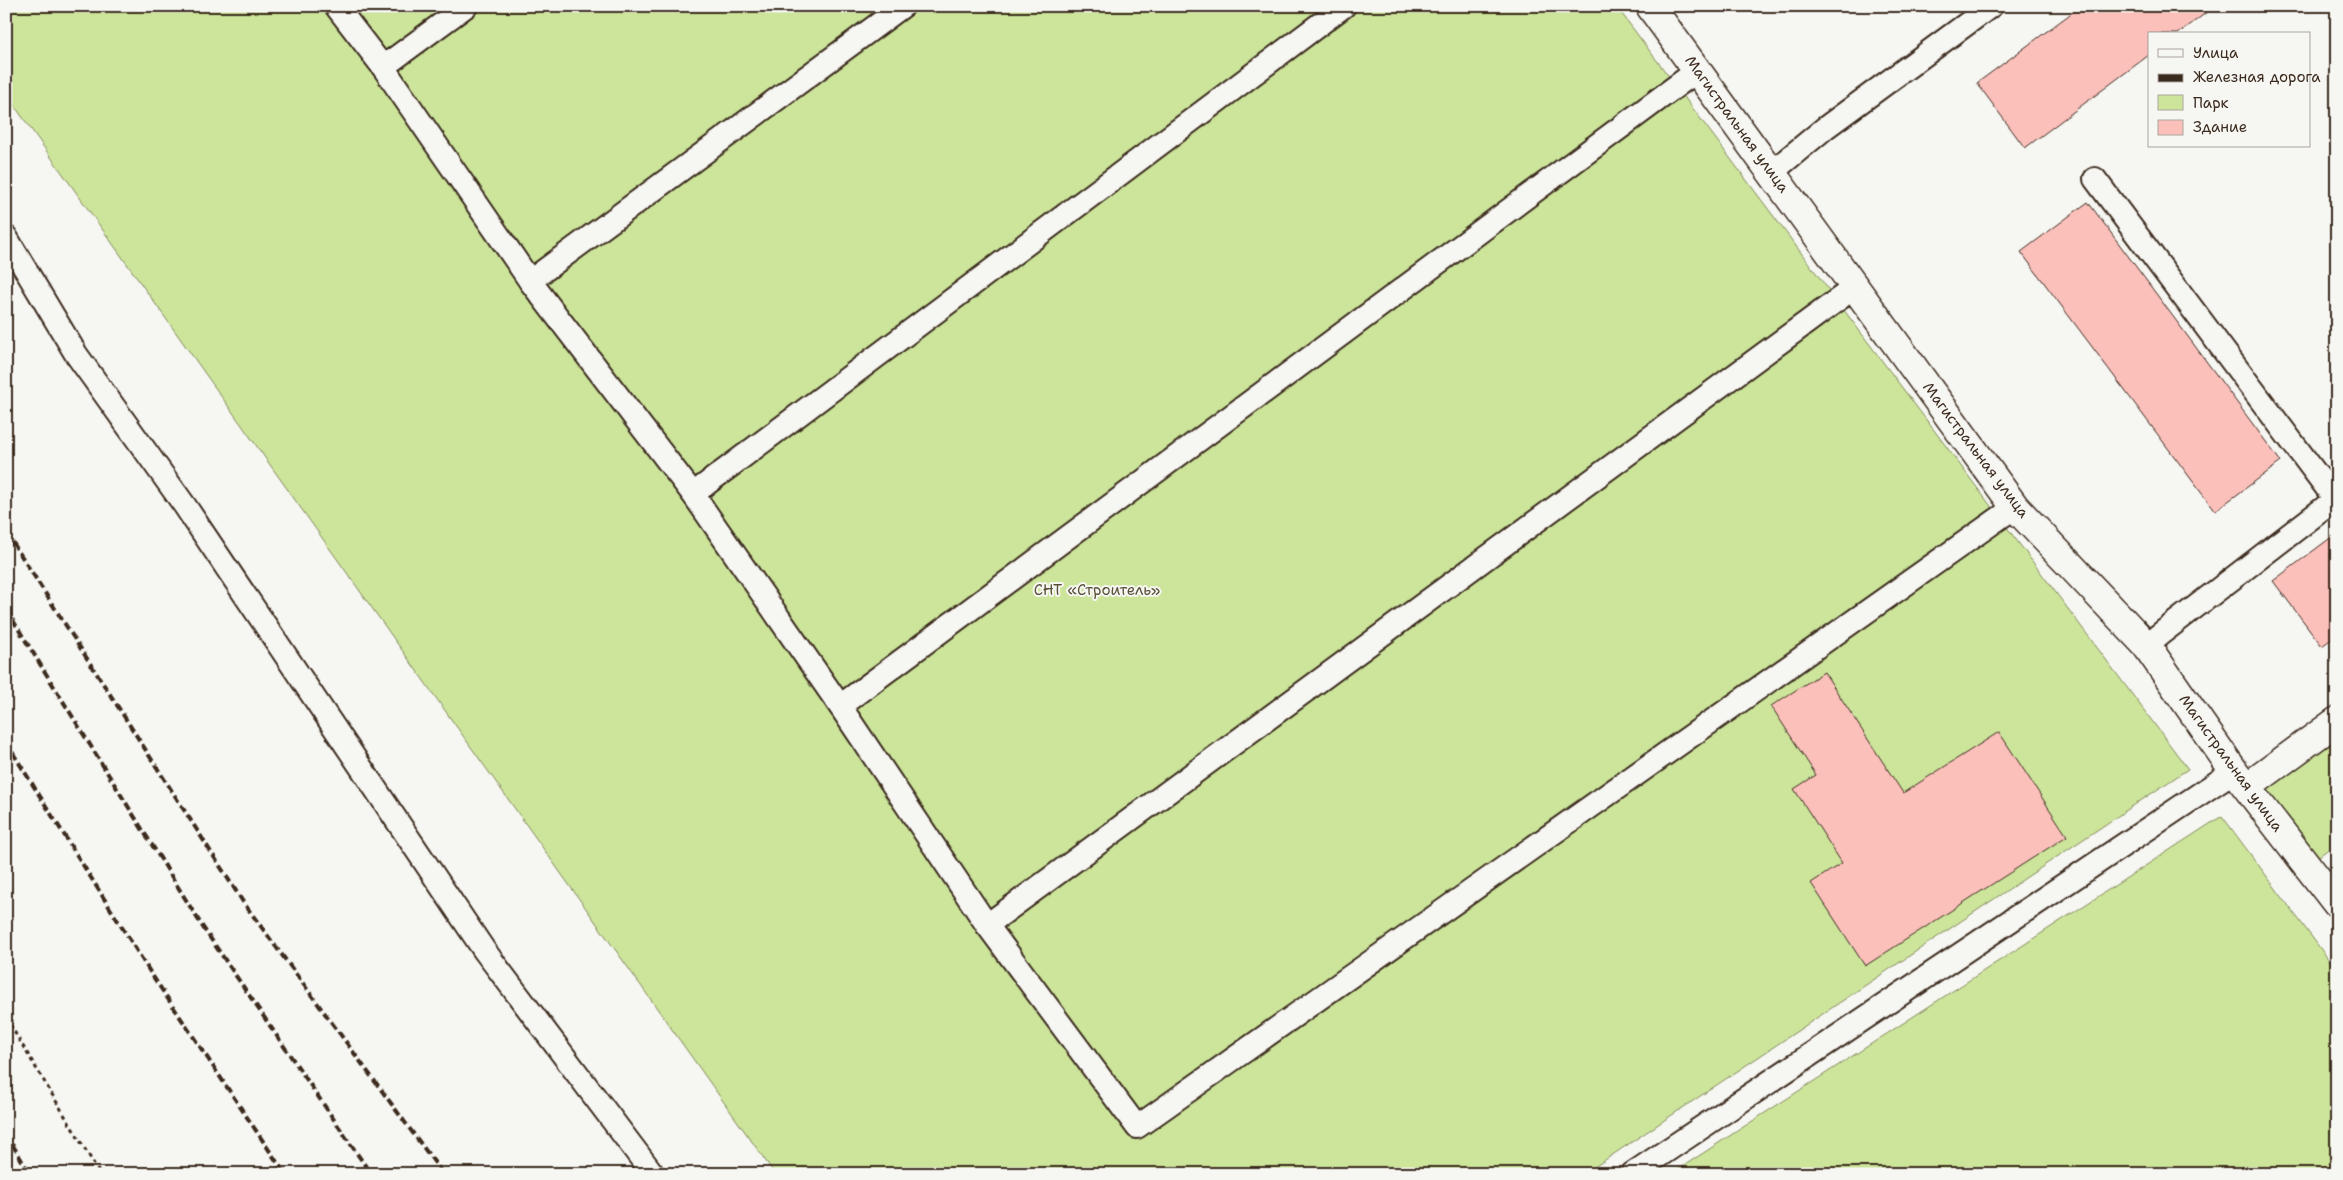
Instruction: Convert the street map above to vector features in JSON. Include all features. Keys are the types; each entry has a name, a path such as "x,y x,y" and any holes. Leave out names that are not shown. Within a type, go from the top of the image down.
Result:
{"street":[{"name":"Магистральная улица","path":"1650,6 2015,507 2146,645 2241,779 2337,904"},
{"path":"2241,779 2337,721"}],"lane":[{"path":"336,6 383,67 530,281 693,494 840,706 987,925 1137,1127 2015,507"},
{"path":"383,67 466,6"},
{"path":"530,281 903,6"},
{"path":"693,494 1344,6"},
{"path":"1772,172 1825,128 1991,6"},
{"path":"840,706 1698,70"},
{"path":"2095,178 2336,498 2146,645"},
{"path":"6,237 76,354 185,506 484,950 653,1174"},
{"path":"987,925 1855,287"},
{"path":"1632,1174 2241,779"}],"path":[{"path":"6,1018 100,1174"}],"green space":[{"name":"СНТ «Строитель»","path":"6,6 1616,6 2188,769 1584,1174 775,1174 6,94"},
{"path":"2337,730 2337,843 2312,861 2258,788"},
{"path":"2222,816 2337,971 2337,1174 1671,1174"}],"building":[{"path":"2081,6 2215,6 2181,32 2148,32 2148,56 2025,148 1977,83"},
{"path":"2088,202 2281,462 2215,511 2021,252"},
{"path":"2337,533 2337,635 2322,646 2273,581"},
{"path":"1824,672 1903,793 1999,732 2067,836 1865,966 1811,883 1842,863 1794,789 1816,775 1771,706"}],"railway":[{"path":"6,532 243,902 443,1174"},
{"path":"6,609 204,929 371,1174"},
{"path":"6,742 150,972 285,1174"},
{"path":"6,1134 30,1174"}]}
